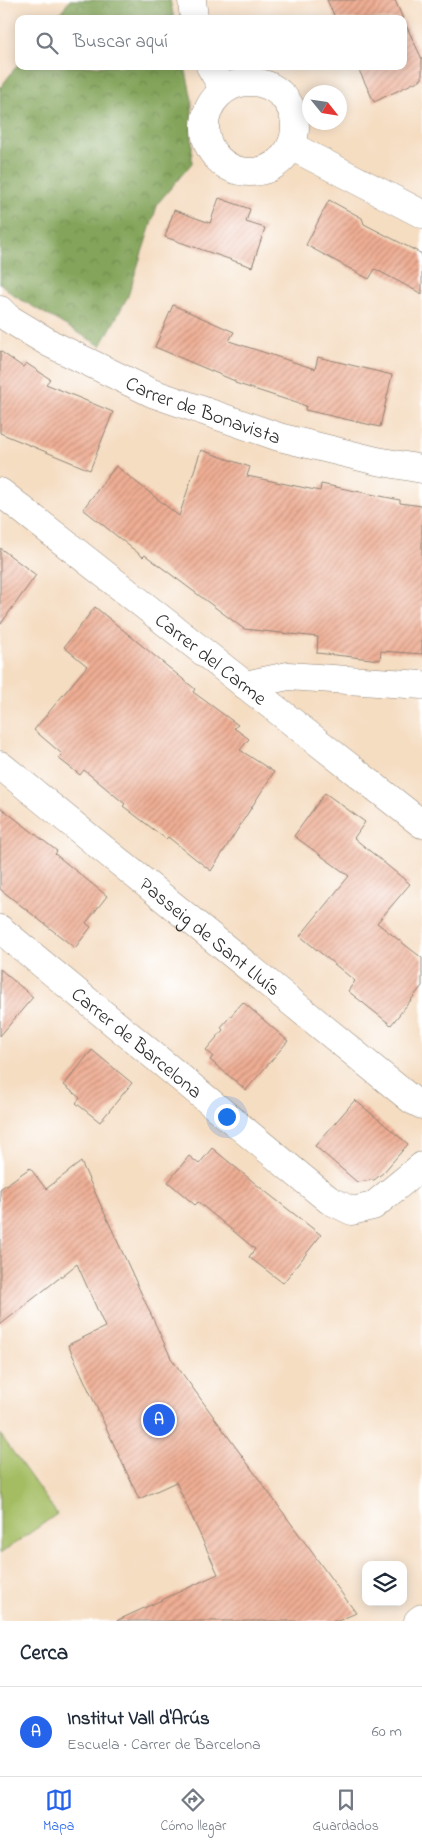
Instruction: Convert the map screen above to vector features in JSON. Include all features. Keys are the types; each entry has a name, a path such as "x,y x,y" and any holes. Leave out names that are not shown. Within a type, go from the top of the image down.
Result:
{"street":[{"path":"192,0 194,15"},
{"path":"212,70 224,90"},
{"path":"238,83 266,84 282,95 291,108 295,133 292,146 282,160 272,167 257,172 245,172 230,168 214,154 205,136 206,114 213,100 224,90 238,83"},
{"path":"292,146 422,214"},
{"name":"Carrer de Bonavista","path":"0,310 8,318 52,344 152,393 278,437 377,461 422,469"},
{"name":"Carrer del Carme","path":"0,492 422,824"},
{"path":"245,685 288,676 422,685"},
{"name":"Passeig de Sant Lluís","path":"0,765 412,1100 422,1105"},
{"name":"Carrer de Barcelona","path":"0,929 330,1200 352,1211 373,1206 422,1166"},
{"path":"418,1621 422,1618"}],"green space":[{"path":"70,0 170,0 173,15 58,15"},
{"path":"15,68 15,70 186,70 192,100 192,163 158,203 128,296 101,346 13,295 0,283 0,88"},
{"path":"0,1434 57,1514 0,1554"}],"building":[{"path":"327,0 395,0 401,15 334,15"},
{"path":"407,27 422,59 422,79 374,102 359,70 407,70"},
{"path":"219,198 250,209 246,222 265,228 252,267 165,237 174,210 210,223"},
{"path":"329,200 362,218 364,224 422,254 422,294 375,269 369,279 306,245"},
{"path":"173,305 234,332 229,341 315,369 318,357 392,375 380,427 305,410 306,406 235,383 235,381 155,347"},
{"path":"0,351 23,367 26,363 50,379 46,384 113,412 90,470 0,433"},
{"path":"201,450 250,467 247,476 320,491 321,484 400,500 400,503 422,506 422,654 381,651 380,660 317,653 318,637 244,629 145,555 143,557 83,509 116,466 179,516"},
{"path":"0,548 36,575 0,625"},
{"path":"95,607 195,689 193,692 238,725 234,728 249,739 240,750 274,772 211,871 168,837 166,839 123,806 125,804 84,770 80,775 58,758 62,754 34,730 87,666 64,647"},
{"path":"325,793 365,822 354,838 410,884 377,923 422,958 422,986 391,1025 348,991 355,981 300,936 349,876 294,836"},
{"path":"0,807 57,851 55,854 107,896 86,923 91,927 75,948 0,889"},
{"path":"0,969 33,997 0,1036"},
{"path":"243,1002 288,1041 246,1090 210,1060 213,1056 206,1050 223,1030 221,1027"},
{"path":"92,1050 132,1083 100,1122 76,1103 80,1098 64,1085"},
{"path":"355,1100 408,1144 383,1173 374,1180 357,1182 315,1146"},
{"path":"212,1148 321,1235 283,1283 249,1257 255,1249 198,1202 195,1205 168,1182 189,1156 199,1164"},
{"path":"81,1162 171,1358 356,1613 338,1621 116,1621 218,1574 176,1482 139,1499 68,1345 105,1327 77,1264 0,1325 0,1189 30,1168 46,1189"}],"place":[{"name":"Institut Vall d'Arús","path":"159,1420"}]}
